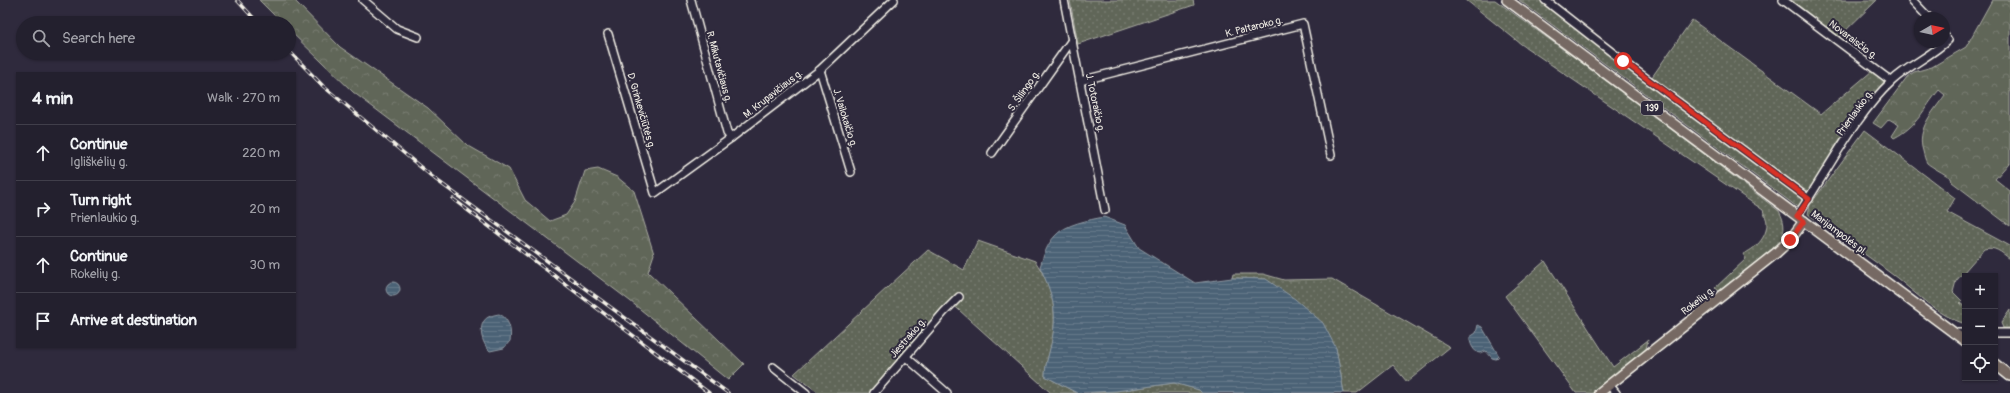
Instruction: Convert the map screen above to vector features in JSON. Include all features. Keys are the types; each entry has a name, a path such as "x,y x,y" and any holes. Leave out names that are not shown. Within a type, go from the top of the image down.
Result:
{"main road":[{"name":"Marijampolės pl.","path":"1507,0 1962,339"},
{"name":"Rokelių g.","path":"1599,393 1776,253 1790,240 1801,218"},
{"path":"1998,366 2010,376"}],"street":[{"path":"363,0 397,29 418,37"},
{"name":"R. Mikutavičiaus g.","path":"691,0 727,133 731,138"},
{"name":"M. Krupavičiaus g.","path":"655,192 731,138 820,70 894,0"},
{"name":"J. Totoraičio g.","path":"1064,0 1105,210"},
{"path":"1545,0 1623,61 1809,199"},
{"name":"Novaraisčio g.","path":"1783,0 1892,81"},
{"path":"1912,0 1923,12"},
{"name":"K. Paltaroko g.","path":"1080,81 1303,24 1331,155"},
{"name":"D. Grinkevičiūtės g.","path":"608,34 655,192"},
{"name":"S. Šilingo g.","path":"992,153 1072,40"},
{"name":"Prienlaukio g.","path":"1801,218 1809,199 1859,121 1892,81 1932,48"},
{"name":"J. Vailokaičio g.","path":"820,70 851,172"},
{"name":"Jiestrakio g.","path":"874,393 944,312 959,298"},
{"path":"1953,332 1962,333"},
{"path":"1998,333 2010,334"},
{"path":"906,357 947,393"},
{"path":"773,367 806,393"},
{"path":"1609,385 1616,393"}],"green space":[{"path":"259,0 294,0 340,47 428,108 467,145 509,169 525,200 550,221 566,215 575,202 585,171 598,169 617,177 634,191 654,254 648,272 744,364 728,380 630,301 353,92 296,37 296,16 275,16"},
{"path":"1070,0 1193,0 1194,5 1078,44"},
{"path":"1466,0 1495,0 1633,100 1779,211 1783,220 1784,228 1783,236 1779,244 1719,291 1715,288 1746,259 1743,254 1756,246 1763,238 1767,220 1763,210 1521,44"},
{"path":"1519,0 1548,0 1603,41 1599,48 1801,197 1803,202 1801,205 1796,206"},
{"path":"1791,0 1877,0 1839,37"},
{"path":"1992,0 2010,0 2010,164 2009,163 1995,179 2010,191 2010,226 1952,182 1951,178 1926,162 1921,143 1922,135 1931,114 1945,95 1939,90 1915,123 1894,138 1892,136 1899,125 1889,119 1881,128 1873,123 1907,77 1914,72 1932,67 1966,47"},
{"path":"1692,20 1821,114 1872,71 1884,80 1884,85 1865,105 1809,192 1804,192 1652,77"},
{"path":"1865,130 1955,198 1947,212 2010,246 2010,259 1995,249 1984,249 1962,273 1956,281 1953,292 1962,301 1960,303 1962,305 1962,323 1946,316 1937,310 1897,278 1808,214 1810,205"},
{"path":"978,241 1035,261 1041,270 1049,289 1054,309 1054,330 1045,376 1077,393 1051,393 949,301 869,393 819,393 794,374 928,250 964,270"},
{"path":"1545,261 1613,367 1648,340 1646,349 1593,393 1576,393 1505,296"},
{"path":"1233,274 1263,274 1284,280 1332,279 1450,347 1407,382 1393,365 1357,393 1344,393 1336,348 1266,279 1232,278"},
{"path":"2010,310 2010,328 2003,328 2001,323"},
{"path":"1174,383 1200,390 1202,393 1090,393 1116,391"}],"water":[{"path":"1104,217 1125,225 1139,248 1195,283 1232,278 1266,279 1295,299 1323,323 1336,348 1344,393 1202,393 1199,390 1174,383 1116,391 1077,393 1045,376 1054,329 1054,311 1051,294 1040,267 1044,255 1052,239 1065,228 1078,223"},
{"path":"390,282 396,282 400,286 400,292 396,296 390,296 386,292 386,286"},
{"path":"499,314 505,318 509,325 511,333 510,341 504,348 490,351 485,345 481,329 487,318"},
{"path":"1478,325 1482,327 1499,356 1496,359 1492,358 1486,351 1478,353 1472,347 1470,337 1476,333"}],"railway":[{"path":"237,0 252,16"},
{"path":"296,58 323,86 435,179 728,393"},
{"path":"453,199 709,393"}],"route":[{"path":"1623,61 1809,199 1797,216 1804,221 1790,240"}]}
